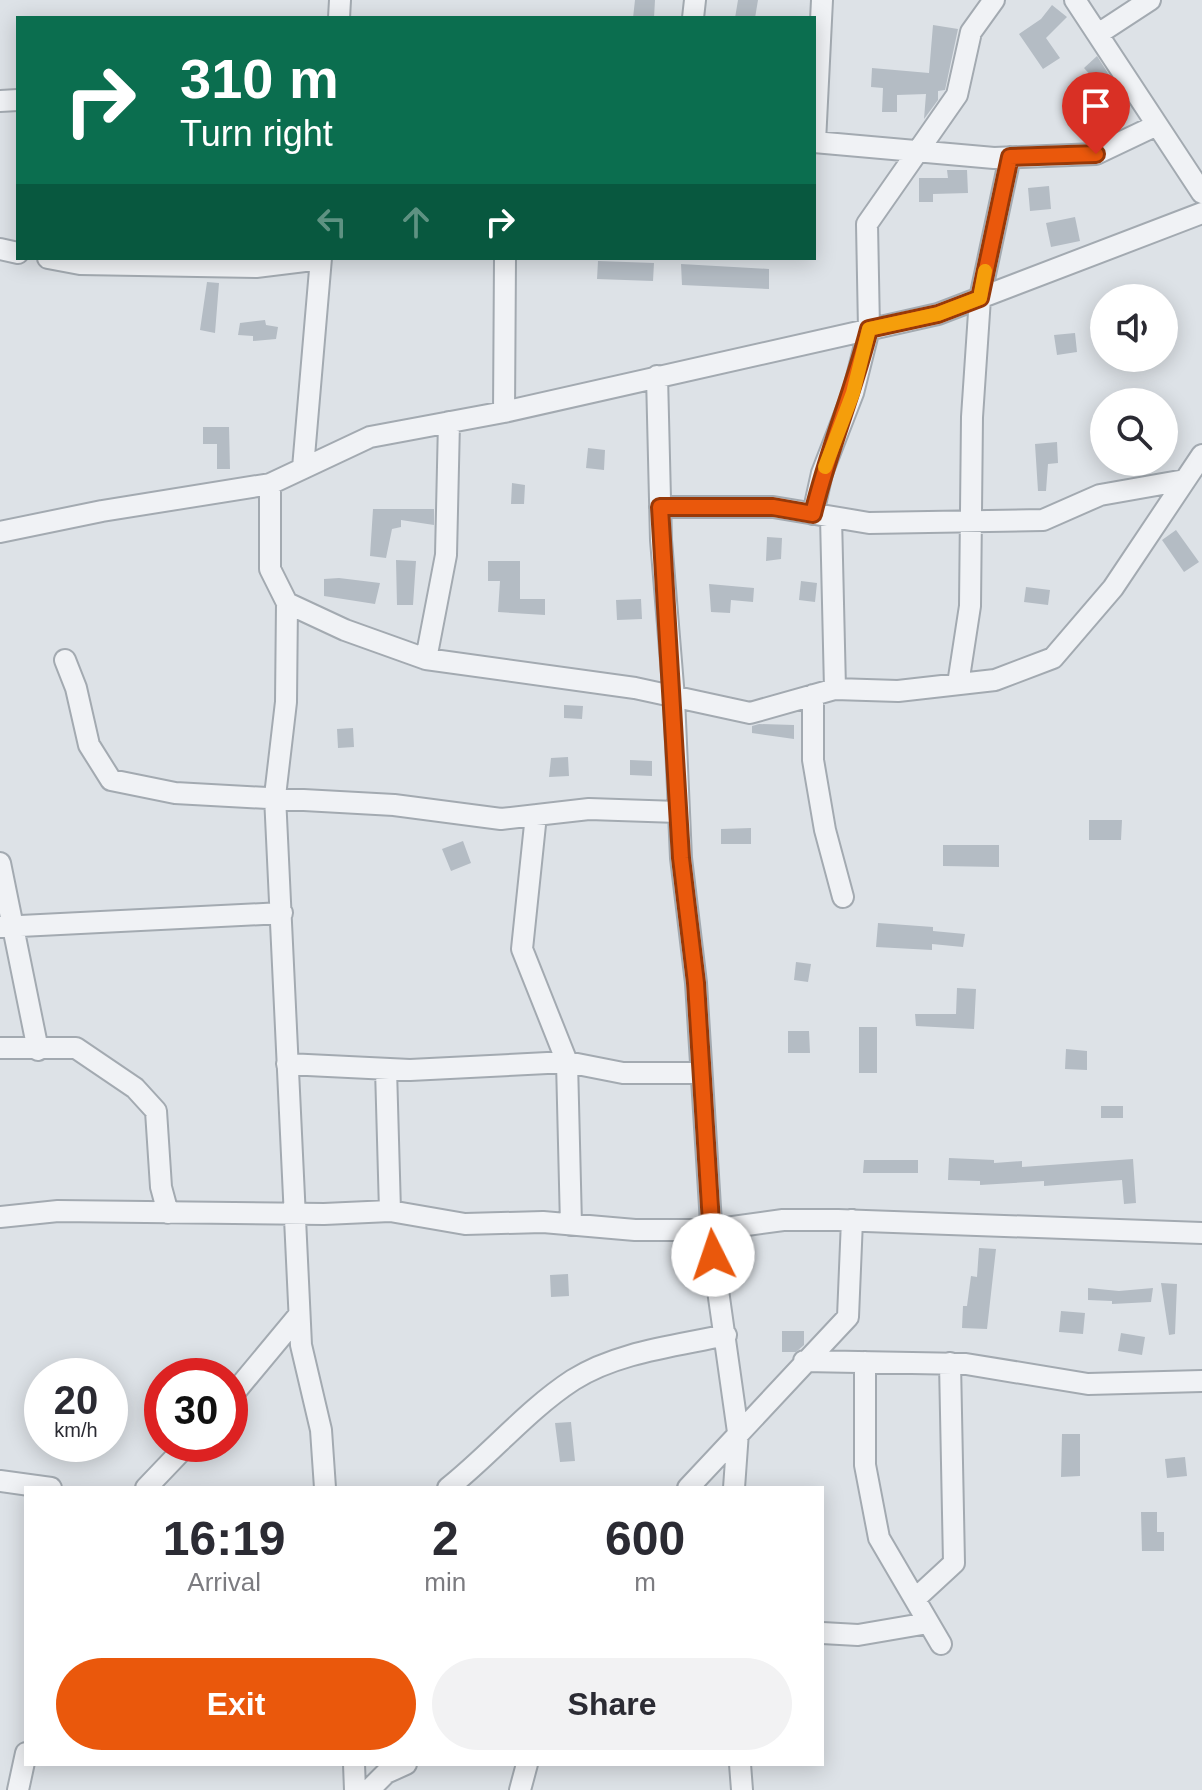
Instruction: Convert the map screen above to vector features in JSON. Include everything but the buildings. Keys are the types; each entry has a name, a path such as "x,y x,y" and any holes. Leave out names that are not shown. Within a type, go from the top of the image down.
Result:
{"street":[{"path":"816,122 822,0"},
{"path":"835,689 822,515 822,473 853,393 869,329 867,224 957,95 971,32 994,0"},
{"path":"1075,0 1157,125 1199,182"},
{"path":"1098,34 1150,0"},
{"path":"816,142 1010,157 1096,154 1157,125"},
{"path":"958,684 970,606 972,417 980,298 1010,157"},
{"path":"0,532 102,511 270,484 370,437 504,412 938,314 1202,213"},
{"path":"59,260 80,264 256,267 313,260"},
{"path":"303,468 321,260"},
{"path":"504,412 505,260"},
{"path":"657,376 660,507 674,698 678,812 696,983 711,1230 738,1432 734,1486"},
{"path":"426,659 446,555 449,422"},
{"path":"287,603 345,630 426,659 635,688 750,713 835,689 898,691 995,680 1053,658 1113,588 1202,455"},
{"path":"660,507 773,507 869,523 1043,520 1100,495 1185,480"},
{"path":"270,484 270,569 287,603 286,702 275,796 292,1213 301,1345 321,1430 325,1486"},
{"path":"65,660 76,688 89,745 111,780 175,793 275,796 394,805 501,819 589,809 678,812"},
{"path":"813,695 813,760 825,830 843,897"},
{"path":"536,815 522,949 567,1062 571,1118 571,1225"},
{"path":"0,863 7,927 38,1050"},
{"path":"7,927 282,913"},
{"path":"0,1048 76,1048 135,1088 156,1111 161,1187 168,1213"},
{"path":"287,1064 386,1069 567,1062 623,1073 700,1073"},
{"path":"386,1069 390,1211"},
{"path":"0,1217 58,1211 390,1211 465,1224 571,1225 635,1230 711,1230 783,1220 852,1220 1202,1233"},
{"path":"690,1486 848,1317 852,1220"},
{"path":"248,1376 299,1315"},
{"path":"451,1486 488,1457 526,1417 575,1379 628,1356 726,1335"},
{"path":"804,1361 950,1363 1088,1384 1202,1381"},
{"path":"865,1362 865,1465 879,1538 941,1644"},
{"path":"915,1599 954,1563 950,1363"},
{"path":"148,1486 171,1462"},
{"path":"0,1481 36,1486"},
{"path":"824,1633 858,1635 928,1623"},
{"path":"18,1790 24,1762"},
{"path":"354,1766 355,1790"},
{"path":"369,1790 386,1773 402,1766"},
{"path":"520,1790 526,1766"},
{"path":"740,1766 742,1790"}],"slow traffic":[{"path":"825,467 853,393 869,329 938,314 980,298 985,271"}],"route":[{"path":"713,1255 700,1088 696,983 681,858 674,698 660,507 773,507 813,514 822,473 853,393 869,329 938,314 980,298 1010,157 1096,154"}]}
